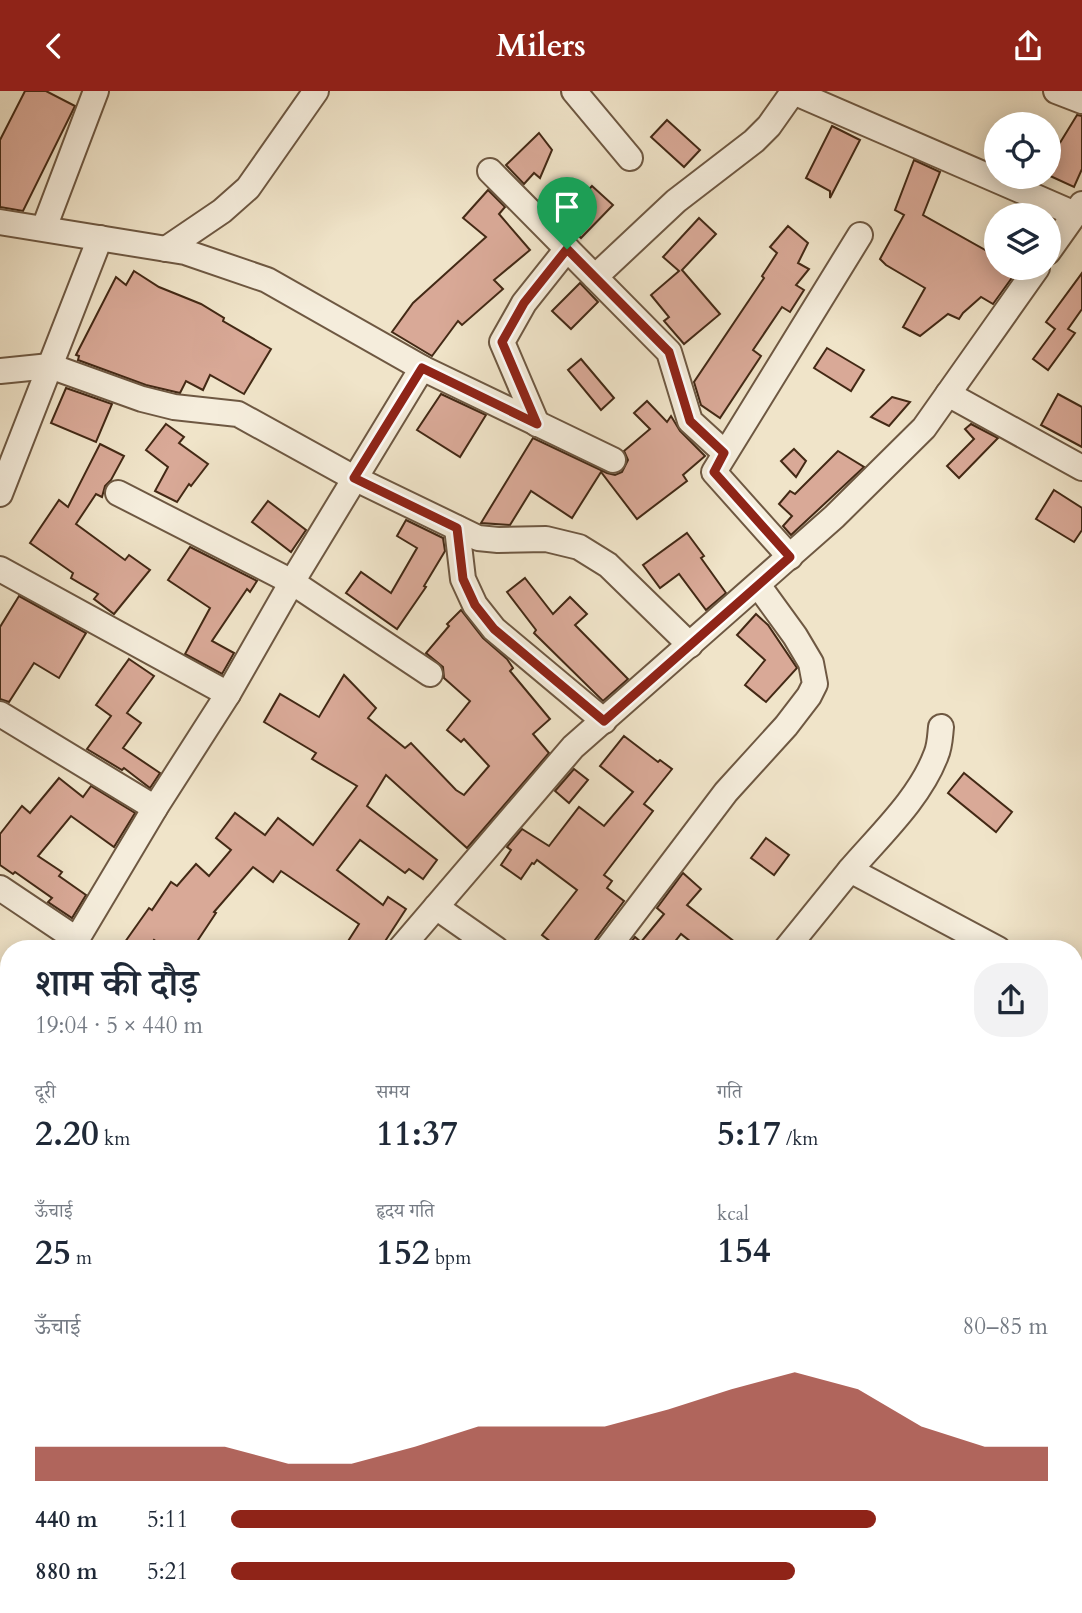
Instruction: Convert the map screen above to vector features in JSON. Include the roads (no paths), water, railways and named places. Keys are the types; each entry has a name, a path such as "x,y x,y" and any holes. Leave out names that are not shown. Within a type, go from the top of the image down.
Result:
{"street":[{"path":"44,227 96,91"},
{"path":"166,249 222,211 248,188 316,91"},
{"path":"574,91 630,158"},
{"path":"595,277 677,201 754,141 769,126 792,91 1079,209 1061,234"},
{"path":"1056,91 1082,101"},
{"path":"490,171 669,352 690,421 724,453"},
{"path":"0,222 44,227 185,252 267,281 422,368 613,460"},
{"path":"790,557 714,472 860,235"},
{"path":"0,494 100,238"},
{"path":"537,424 502,342 524,303 567,249"},
{"path":"408,940 573,747 790,557 924,428 1029,280"},
{"path":"0,371 50,366 174,407 238,414 354,478 478,538 546,539 579,547 608,565 690,645"},
{"path":"75,940 228,694 292,582 422,368"},
{"path":"948,394 1082,468"},
{"path":"118,493 292,582 430,674"},
{"path":"457,528 463,579 475,605 494,629 604,721"},
{"path":"0,569 228,694"},
{"path":"614,940 726,792 786,726 815,684 811,663 758,585"},
{"path":"0,714 155,808"},
{"path":"793,940 921,783 937,754 942,727"},
{"path":"850,870 981,940"},
{"path":"0,888 68,940"},
{"path":"436,907 483,940"}]}
